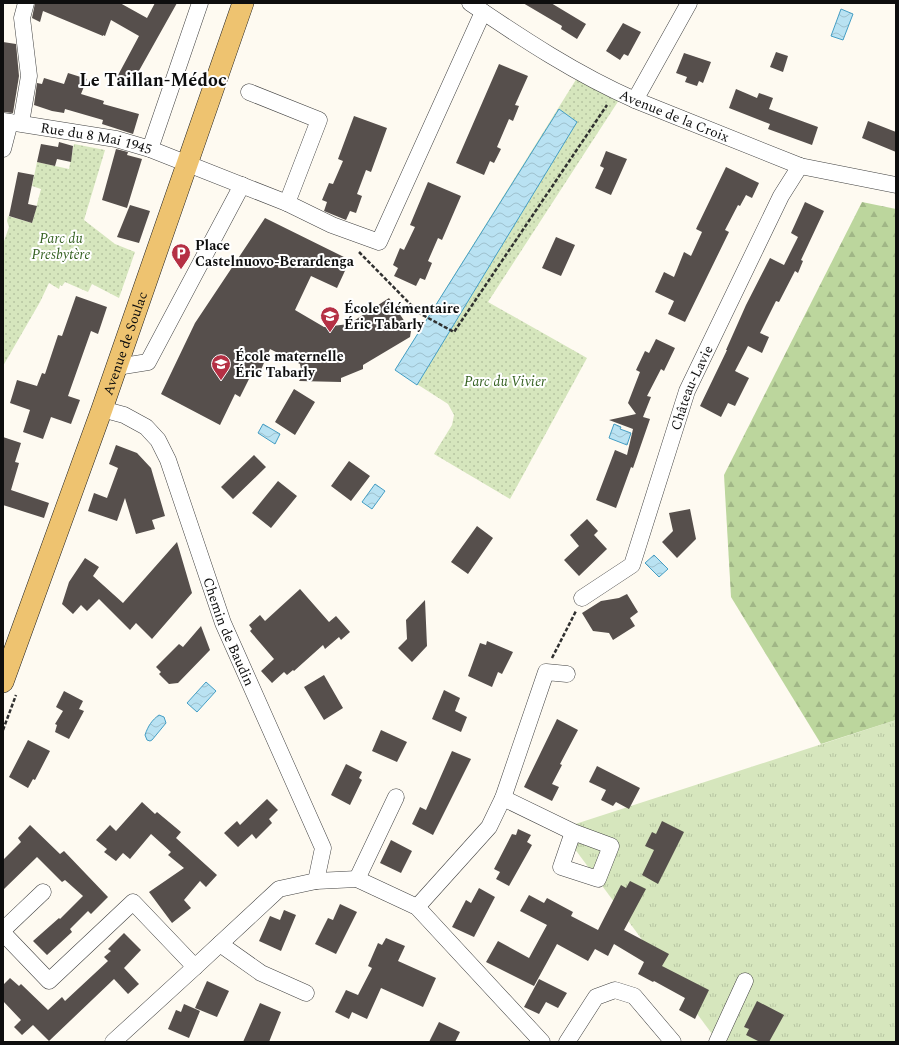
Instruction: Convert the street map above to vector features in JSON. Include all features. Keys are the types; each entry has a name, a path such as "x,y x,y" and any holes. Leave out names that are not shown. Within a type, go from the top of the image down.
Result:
{"main road":[{"name":"Avenue de Soulac","path":"3,682 117,367 244,3"}],"street":[{"path":"3,149 11,122 29,76 22,18 26,3"},
{"path":"150,149 200,3"},
{"path":"634,100 689,3"},
{"name":"Rue du 8 Mai 1945","path":"11,122 116,139 150,149 287,203 332,225 379,242 476,8"},
{"name":"Avenue de la Croix","path":"476,8 550,56 616,92 634,100 800,166 896,185"},
{"path":"249,92 319,120 287,203"},
{"name":"Château-Lavie","path":"582,598 632,565 687,391 781,196 800,166"},
{"path":"117,367 148,362 242,185"},
{"name":"Chemin de Baudin","path":"102,409 124,415 146,427 158,440 168,460 223,623 323,848 316,881"},
{"path":"417,907 489,827 503,798 546,672 567,674"},
{"path":"357,879 396,796"},
{"path":"503,798 573,832"},
{"path":"113,1042 279,889 316,881 357,879 417,907 542,1042"},
{"path":"43,892 3,931 49,981 133,902 195,967"},
{"path":"220,944 261,973 306,993"},
{"path":"717,1042 745,982"},
{"path":"567,1042 596,997 615,990 634,996 673,1042"}],"path":[{"path":"354,247 419,313 454,332 616,92"},
{"path":"546,672 582,598"}],"green space":[{"name":"Parc du Vivier","path":"577,78 619,100 488,302 587,358 510,499 434,454 452,425 454,415 448,404 395,370"},
{"name":"Parc du Presbytère","path":"74,144 105,150 84,220 115,244 135,252 119,298 92,284 88,292 65,282 62,286 60,285 59,289 49,283 40,302 3,366 3,244 9,227 7,221 8,216 32,223 41,189 32,186 37,162 69,169"},
{"path":"862,202 896,209 896,720 821,744 731,597 724,475"},
{"path":"896,720 896,1042 718,1042 560,829"}],"water":[{"path":"841,9 853,14 843,40 831,36"},
{"path":"559,109 577,122 417,385 395,370"},
{"path":"263,424 280,434 275,444 258,433"},
{"path":"614,424 621,427 620,429 631,433 627,445 609,438"},
{"path":"375,484 385,491 372,509 362,502"},
{"path":"654,555 668,569 659,577 645,563"},
{"path":"206,682 216,691 197,712 187,703"},
{"path":"159,715 164,717 166,723 152,740 147,740 145,735 147,729 152,721"}],"building":[{"path":"35,3 120,3 147,18 155,3 177,3 131,85 126,85 116,79 139,36 111,20 105,36 43,11 40,22 32,18"},
{"path":"523,3 551,3 586,24 577,39 561,29 562,26"},
{"path":"623,23 641,32 628,56 624,54 620,60 606,51"},
{"path":"3,42 16,44 19,76 13,113 3,112"},
{"path":"776,52 788,56 783,72 770,67"},
{"path":"684,53 711,62 703,83 699,81 697,86 685,82 687,77 676,73"},
{"path":"499,64 528,76 515,105 519,106 513,121 509,119 497,147 501,149 494,163 490,161 484,175 456,163"},
{"path":"68,73 87,79 81,94 104,101 103,104 139,114 133,134 102,124 103,120 65,109 64,113 34,105 37,83 42,84 44,78 64,84"},
{"path":"736,89 757,98 759,93 773,98 769,109 818,127 812,145 768,129 770,124 729,108"},
{"path":"354,116 387,128 371,172 366,170 357,194 362,196 356,213 350,211 346,220 324,211 327,202 322,200 329,183 333,184 343,161 338,159"},
{"path":"868,121 896,132 896,152 862,138"},
{"path":"59,142 73,146 71,162 57,159 55,166 37,162 41,144 58,147"},
{"path":"116,149 128,152 127,155 142,159 127,208 102,200"},
{"path":"606,151 627,159 611,195 595,188 604,168 600,166"},
{"path":"726,167 759,183 752,198 746,195 740,206 738,205 725,230 729,232 685,322 668,314 674,301 655,292 664,272 674,277 684,252 691,256 702,232 696,229"},
{"path":"18,172 34,175 28,204 37,206 32,223 9,216"},
{"path":"428,182 461,196 442,240 438,238 428,261 432,263 425,280 420,278 416,286 394,276 398,268 393,265 400,248 404,250 415,227 410,225"},
{"path":"805,202 824,211 801,260 803,261 798,273 795,271 779,302 776,301 760,333 769,337 762,353 748,346 735,371 749,378 735,406 728,403 721,417 700,406 727,350 746,305 770,258 784,265 798,237 791,233"},
{"path":"130,205 150,211 139,243 117,237"},
{"path":"265,218 350,260 337,288 311,276 295,310 324,327 349,324 389,298 411,331 410,337 363,365 363,369 341,378 341,382 299,381 305,372 301,369 300,364 270,349 260,372 254,369 240,397 235,394 220,425 161,394 195,323"},
{"path":"556,237 575,245 561,276 542,268"},
{"path":"76,296 107,307 98,334 91,331 68,396 80,400 71,424 51,417 43,439 23,432 30,410 10,403 17,380 37,386 42,373 45,374 58,335 62,336"},
{"path":"656,339 675,348 664,371 661,369 647,396 651,397 643,417 650,419 633,468 631,467 616,508 596,500 615,450 627,455 633,429 609,420 636,414 628,403 640,372 636,370 645,351 649,353"},
{"path":"294,389 315,402 295,435 275,422"},
{"path":"3,437 21,443 15,462 19,463 11,490 49,503 44,518 3,505"},
{"path":"116,445 137,453 151,468 165,516 152,520 155,529 136,534 125,498 117,521 88,511 94,493 107,498 118,468 109,464"},
{"path":"254,455 266,467 233,499 221,487"},
{"path":"349,461 370,476 351,501 331,486"},
{"path":"278,481 297,496 271,528 252,513"},
{"path":"690,509 696,539 677,558 662,542 673,531 669,513"},
{"path":"587,519 598,531 594,535 607,549 579,576 564,560 579,546 570,535"},
{"path":"477,526 493,538 468,574 451,562"},
{"path":"177,542 192,593 152,639 136,623 130,630 99,599 87,611 81,605 73,614 62,604 69,582 85,558 99,567 93,576 123,603"},
{"path":"300,589 329,622 336,616 350,632 341,640 339,637 325,649 323,645 294,671 293,670 287,675 284,672 272,683 261,671 274,659 250,631 252,629 249,625 260,615 265,621"},
{"path":"627,594 638,612 630,618 635,626 613,640 609,633 593,631 582,613 601,601 619,598"},
{"path":"425,600 427,646 412,662 398,648 407,639 406,620"},
{"path":"201,626 210,650 178,683 169,684 159,674 161,672 156,667 179,644 183,647"},
{"path":"487,641 513,652 502,674 498,672 492,687 468,676 480,643 486,645"},
{"path":"324,675 343,708 324,720 304,687"},
{"path":"444,690 460,698 455,711 467,717 461,732 432,719"},
{"path":"64,691 83,701 79,709 84,711 69,739 55,732 57,725 55,724 63,711 56,707"},
{"path":"557,719 578,730 560,764 562,765 552,784 559,787 552,801 524,787"},
{"path":"381,730 407,742 397,762 372,751"},
{"path":"28,740 50,751 35,780 33,779 28,788 9,777"},
{"path":"452,751 471,759 433,835 412,824 420,807 426,810"},
{"path":"346,764 362,772 359,778 362,780 350,805 331,795"},
{"path":"597,766 640,788 629,809 616,802 613,806 601,800 606,790 589,782"},
{"path":"267,799 278,810 269,819 272,823 256,839 252,834 238,847 224,833 237,821 240,825"},
{"path":"142,802 155,814 157,812 181,832 176,838 217,875 206,887 200,881 184,900 191,908 172,923 149,892 184,868 168,855 171,852 151,834 130,859 123,853 116,861 104,852 107,849 96,840 110,825 116,831"},
{"path":"662,821 684,832 658,884 642,875 654,850 645,846 652,832 656,834"},
{"path":"30,825 60,854 64,851 108,897 91,914 88,911 70,929 72,932 47,955 33,941 59,918 60,919 83,896 65,880 62,882 37,857 3,890 3,860 21,842 18,838"},
{"path":"518,829 531,835 527,842 532,845 509,886 496,879 500,872 494,869 512,834 516,835"},
{"path":"391,840 412,851 401,873 380,863"},
{"path":"630,881 646,889 624,930 669,954 662,966 709,990 695,1019 679,1010 685,998 638,974 644,962 614,944 608,956 595,949 588,961 557,944 534,986 486,962 498,941 529,958 547,925 520,911 529,895 544,903 547,898 573,912 571,916 598,930 621,885 626,888"},
{"path":"479,888 495,897 474,937 452,927 466,900 471,903"},
{"path":"340,904 357,912 336,954 315,944 328,918 333,920"},
{"path":"284,910 296,915 281,951 259,941 270,916 280,920"},
{"path":"124,933 141,950 124,968 139,984 128,994 114,979 49,1041 33,1025 22,1035 14,1027 21,1020 3,1001 3,985 10,978 19,986 21,984 48,1010 62,997 65,1001 108,961 104,957 111,951 108,949"},
{"path":"386,938 405,946 398,961 436,978 423,1007 381,988 367,1019 352,1012 349,1019 335,1012 346,990 358,995 372,968 368,966 378,943 382,945"},
{"path":"539,979 567,993 558,1008 546,1002 539,1014 524,1007"},
{"path":"207,981 229,991 217,1017 195,1008"},
{"path":"757,1001 784,1015 769,1042 760,1042 746,1035 749,1029 744,1027"},
{"path":"260,1003 281,1012 269,1042 243,1042"},
{"path":"184,1004 200,1011 189,1038 168,1029 176,1010 181,1012"},
{"path":"439,1022 460,1032 455,1042 429,1042"}],"place":[{"name":"Place Castelnuovo-Berardenga","path":"181,270"},
{"name":"École élémentaire Éric Tabarly","path":"330,333"},
{"name":"École maternelle Éric Tabarly","path":"221,381"}],"district":[{"name":"Le Taillan-Médoc","path":"153,80"}]}
